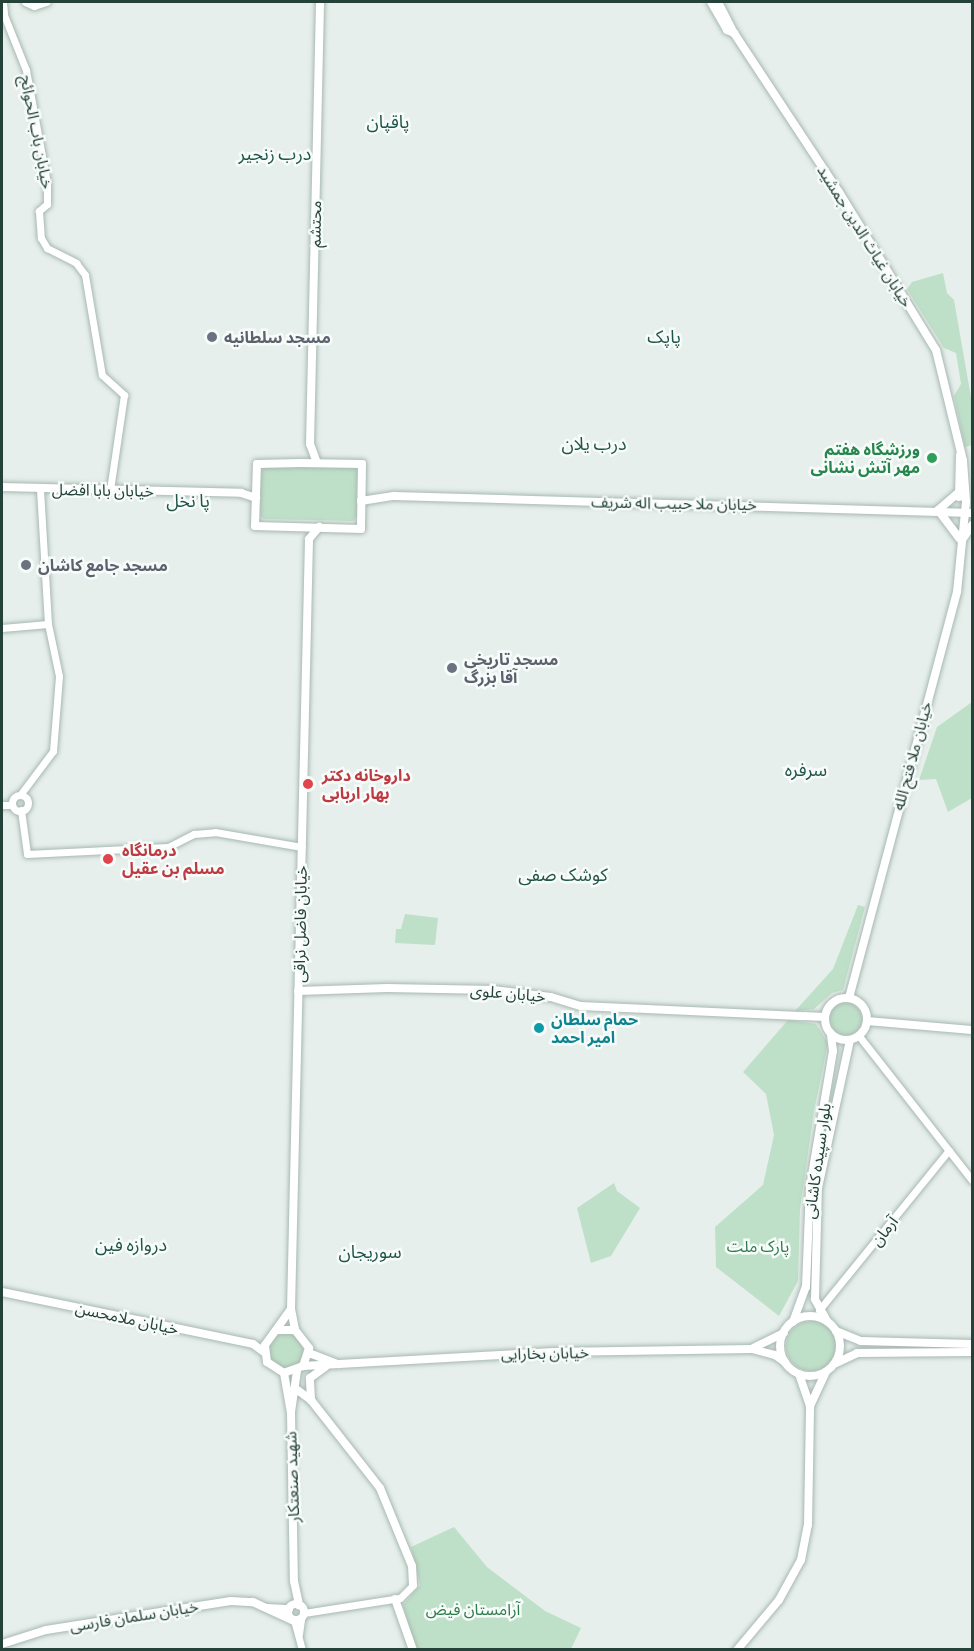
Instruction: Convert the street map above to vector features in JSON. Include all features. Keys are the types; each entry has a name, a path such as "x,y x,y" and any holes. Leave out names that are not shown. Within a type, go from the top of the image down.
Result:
{"main road":[{"name":"محتشم","path":"317,463 310,446 320,2"},
{"name":"خیابان غیاث الدین جمشید","path":"711,2 727,30 734,33"},
{"name":"خیابان غیاث الدین جمشید","path":"718,2 734,33 933,344 945,375 960,454 963,512"},
{"name":"محتشم","path":"301,463 310,446"},
{"path":"317,463 362,464 360,529 255,526 257,464 317,463"},
{"name":"خیابان بابا افضل","path":"241,493 256,485"},
{"name":"خیابان بابا افضل","path":"2,488 241,493 256,498"},
{"name":"خیابان ملا حبیب اله شریف","path":"362,491 375,496 938,510 972,513"},
{"path":"972,499 962,491 938,510 962,541 972,525"},
{"name":"خیابان ملا حبیب اله شریف","path":"361,501 375,496"},
{"name":"خیابان ملا فتح الله","path":"849,998 953,607 962,541 963,512"},
{"path":"296,526 309,539 319,527"},
{"name":"خیابان فاضل نراقی","path":"295,1330 291,1309 309,539"},
{"name":"خیابان علوی","path":"298,991 387,987 493,990 551,997 580,1006 825,1017"},
{"path":"849,998 860,1004 867,1021 859,1036 850,1040 831,1034 825,1017 833,1003 849,998"},
{"path":"867,1021 972,1029"},
{"name":"بلوار سپیده کاشانی","path":"793,1322 802,1302 810,1187 833,1051 831,1034"},
{"name":"بلوار سپیده کاشانی","path":"827,1321 815,1299 818,1188 850,1040"},
{"name":"خیابان ملامحسن","path":"2,1292 253,1344"},
{"path":"802,1302 808,1309 815,1299"},
{"path":"253,1344 268,1338 278,1330 291,1309"},
{"path":"826,1372 808,1377 799,1374 785,1362 780,1348 784,1333 793,1322 810,1316 827,1321 836,1331 840,1344 835,1364"},
{"path":"278,1330 295,1330 304,1337 309,1353 300,1368 291,1413"},
{"path":"836,1331 861,1341 972,1344"},
{"name":"خیابان بخارایی","path":"752,1349 784,1333"},
{"path":"264,1352 268,1338"},
{"path":"253,1344 264,1352 270,1366 284,1373 300,1368"},
{"name":"خیابان بخارایی","path":"300,1368 554,1352 752,1349 785,1362"},
{"path":"810,1406 826,1372 835,1364 857,1353 972,1352"},
{"name":"خیابان بخارایی","path":"309,1353 339,1364"},
{"path":"311,1400 312,1375 326,1366"},
{"name":"شهید صنعتکار","path":"284,1373 291,1413 294,1581 297,1612"},
{"path":"737,1650 779,1600 803,1554 808,1525 810,1406 799,1374"},
{"path":"296,1389 311,1400 381,1488 411,1566 413,1585"},
{"path":"395,1599 413,1650"},
{"name":"خیابان سلمان فارسی","path":"2,1644 46,1630 185,1606 253,1602 267,1608 297,1612"}],"street":[{"path":"3,2 3,12"},
{"path":"25,2 34,6 46,2"},
{"name":"خیابان باب الحوائج","path":"3,12 26,70 50,196 39,212 41,238 47,248 76,263 85,275 102,375 123,395 114,467 114,490"},
{"path":"12,804 43,769 55,739 59,669 48,624 40,488"},
{"path":"2,628 48,624"},
{"path":"20,795 27,802 21,810 27,854 80,854 172,847 194,834 215,832 302,847"},
{"path":"2,805 12,804 21,810"},
{"path":"859,1036 972,1180"},
{"name":"آرمان","path":"819,1310 949,1150"},
{"path":"302,1650 297,1612 395,1599 406,1594 413,1585"}],"green space":[{"path":"943,273 947,293 954,300 972,403 972,445 965,447 954,396 961,384 956,353 944,348 907,289 912,282"},
{"path":"265,467 355,468 358,472 357,517 353,521 264,519 260,516 261,472"},
{"path":"972,702 972,798 948,812 936,779 919,780 937,727"},
{"path":"858,905 865,907 843,990 832,993 814,1009 795,1011 833,969"},
{"path":"405,914 438,918 435,945 395,943 396,929 401,929"},
{"path":"846,1003 857,1008 862,1019 857,1030 846,1035 835,1030 830,1019 835,1008"},
{"name":"پارک ملت","path":"788,1020 816,1024 828,1043 814,1111 800,1209 798,1281 779,1316 716,1267 715,1227 763,1185 774,1135 766,1094 743,1072"},
{"path":"614,1183 617,1191 640,1208 611,1256 591,1263 577,1208"},
{"path":"811,1321 825,1325 832,1332 836,1346 832,1360 825,1367 811,1371 797,1367 790,1360 786,1346 790,1332 797,1325"},
{"path":"286,1334 298,1339 303,1351 298,1363 286,1368 274,1363 269,1351 274,1339"},
{"name":"آرامستان فیض","path":"454,1527 487,1567 545,1611 581,1628 571,1649 416,1649 403,1605 420,1585 411,1547"}],"place":[{"name":"مسجد سلطانیه","path":"212,337"},
{"name":"ورزشگاه هفتم مهر آتش نشانی","path":"932,458"},
{"name":"مسجد جامع کاشان","path":"26,565"},
{"name":"مسجد تاریخی آقا بزرگ","path":"452,668"},
{"name":"داروخانه دکتر بهار اربابی","path":"308,784"},
{"name":"درمانگاه مسلم بن عقیل","path":"108,859"},
{"name":"حمام سلطان امیر احمد","path":"539,1028"}],"district":[{"name":"پاقپان","path":"388,121"},
{"name":"درب زنجیر","path":"275,153"},
{"name":"پاپک","path":"664,336"},
{"name":"درب یلان","path":"594,443"},
{"name":"پا نخل","path":"188,500"},
{"name":"سرفره","path":"806,769"},
{"name":"کوشک صفی","path":"563,874"},
{"name":"دروازه فین","path":"131,1244"},
{"name":"سوریجان","path":"370,1251"}]}
